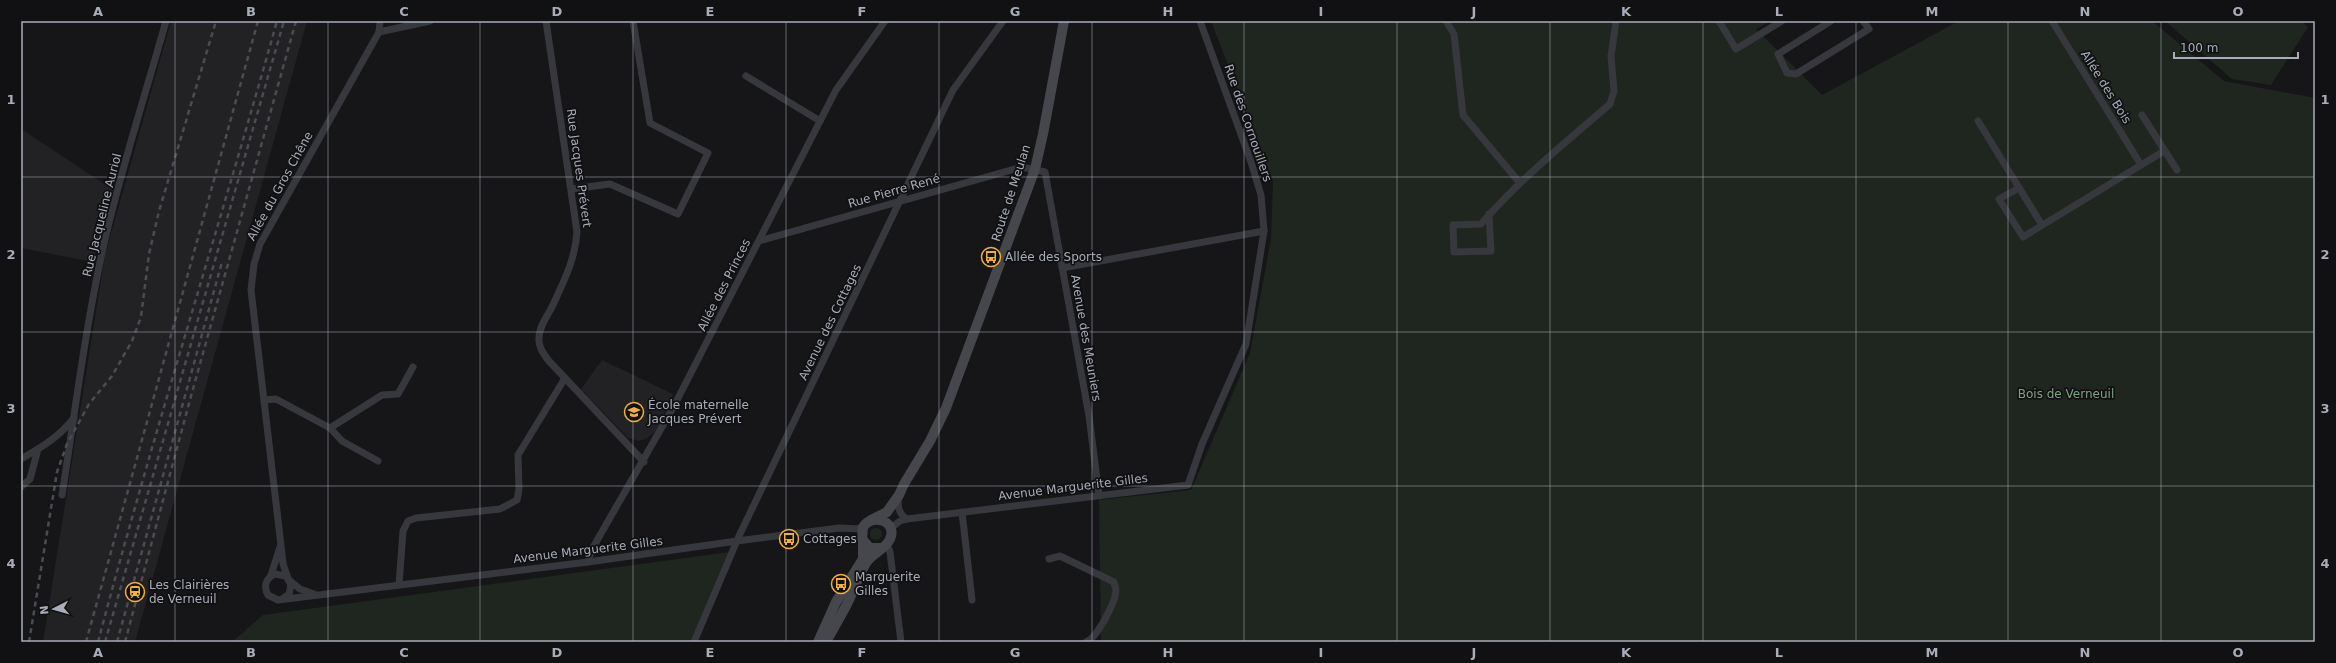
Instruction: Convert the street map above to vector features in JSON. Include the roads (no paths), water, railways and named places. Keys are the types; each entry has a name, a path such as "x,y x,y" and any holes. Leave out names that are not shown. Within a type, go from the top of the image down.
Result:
{"main road":[{"name":"Route de Meulan","path":"1032,169 1057,21"},
{"name":"Route de Meulan","path":"870,520 881,516 891,507 899,496 940,404 1032,169 1043,134 1064,21"},
{"path":"826,642 867,561 884,546 891,536 891,507"},
{"path":"818,642 836,602 863,559 862,529 870,520 880,519 890,527"},
{"path":"863,541 870,548 884,546"}],"street":[{"name":"Rue Jacqueline Auriol","path":"62,495 74,418 81,359 105,237 166,21"},
{"name":"Allée du Gros Chêne","path":"289,580 283,564 251,290 254,264 260,244 378,32 380,21"},
{"path":"378,32 430,21"},
{"name":"Rue Jacques Prévert","path":"546,21 572,189 577,232 576,252 570,271 539,338 541,349 548,360 644,462"},
{"path":"572,189 610,184 678,214 708,154 650,123 633,21"},
{"name":"Allée des Princes","path":"588,562 591,551 644,462 836,90 885,21"},
{"name":"Avenue des Cottages","path":"694,642 738,540 953,90 1003,21"},
{"name":"Rue des Cornouillers","path":"1188,485 1202,444 1246,344 1264,231 1261,195 1251,162 1200,21"},
{"path":"1446,21 1454,34 1463,115 1519,182"},
{"path":"1490,214 1491,251 1454,252 1453,225 1481,224 1490,214 1519,182 1610,104 1614,91 1611,56 1616,21"},
{"path":"1718,21 1736,49 1782,21"},
{"path":"1831,21 1778,54 1787,73 1796,74 1869,29 1863,21"},
{"name":"Allée des Bois","path":"2052,21 2141,165"},
{"path":"746,76 820,121"},
{"path":"2142,114 2177,170"},
{"path":"1978,121 2042,225"},
{"path":"2019,188 1999,199 2023,237 2164,151"},
{"name":"Rue Pierre René","path":"759,241 1022,167 1032,169"},
{"name":"Avenue des Meuniers","path":"1032,169 1045,172 1089,416 1099,495"},
{"path":"1062,268 1264,231"},
{"path":"330,428 382,395 398,394 413,367"},
{"path":"399,585 403,530 408,522 416,518 500,509 517,500 519,489 518,455 565,378"},
{"path":"264,400 276,399 330,428 342,441 378,461"},
{"path":"21,459 62,433 74,418"},
{"path":"21,487 30,479 38,449"},
{"name":"Avenue Marguerite Gilles","path":"890,527 900,520 1188,485"},
{"path":"899,496 899,509 902,516 908,519"},
{"path":"962,512 972,600"},
{"name":"Avenue Marguerite Gilles","path":"282,599 588,562 738,540 839,528 862,529"},
{"name":"Allée du Gros Chêne","path":"271,576 278,553 280,537"},
{"path":"884,546 890,552 901,642"},
{"path":"1049,559 1060,556 1114,582 1116,591 1102,626 1091,640 1086,642"},
{"path":"289,580 290,591 282,599 271,598 266,591 266,582 271,576 279,574 289,580 306,592 316,595"}],"railway":[{"path":"29,642 57,472 67,444 89,404 112,376 132,341 141,317 149,254 159,211 216,21"},
{"path":"86,642 258,21"},
{"path":"98,642 141,486 277,21"},
{"path":"105,642 284,21"},
{"path":"125,642 191,396 296,21"},
{"path":"117,642 222,262"}],"place":[{"name":"Allée des Sports","path":"991,257"},
{"name":"École maternelle Jacques Prévert","path":"634,412"},
{"name":"Cottages","path":"789,539"},
{"name":"Marguerite Gilles","path":"841,584"},
{"name":"Les Clairières de Verneuil","path":"135,592"}],"park label":[{"name":"Bois de Verneuil","path":"2066,394"}]}
